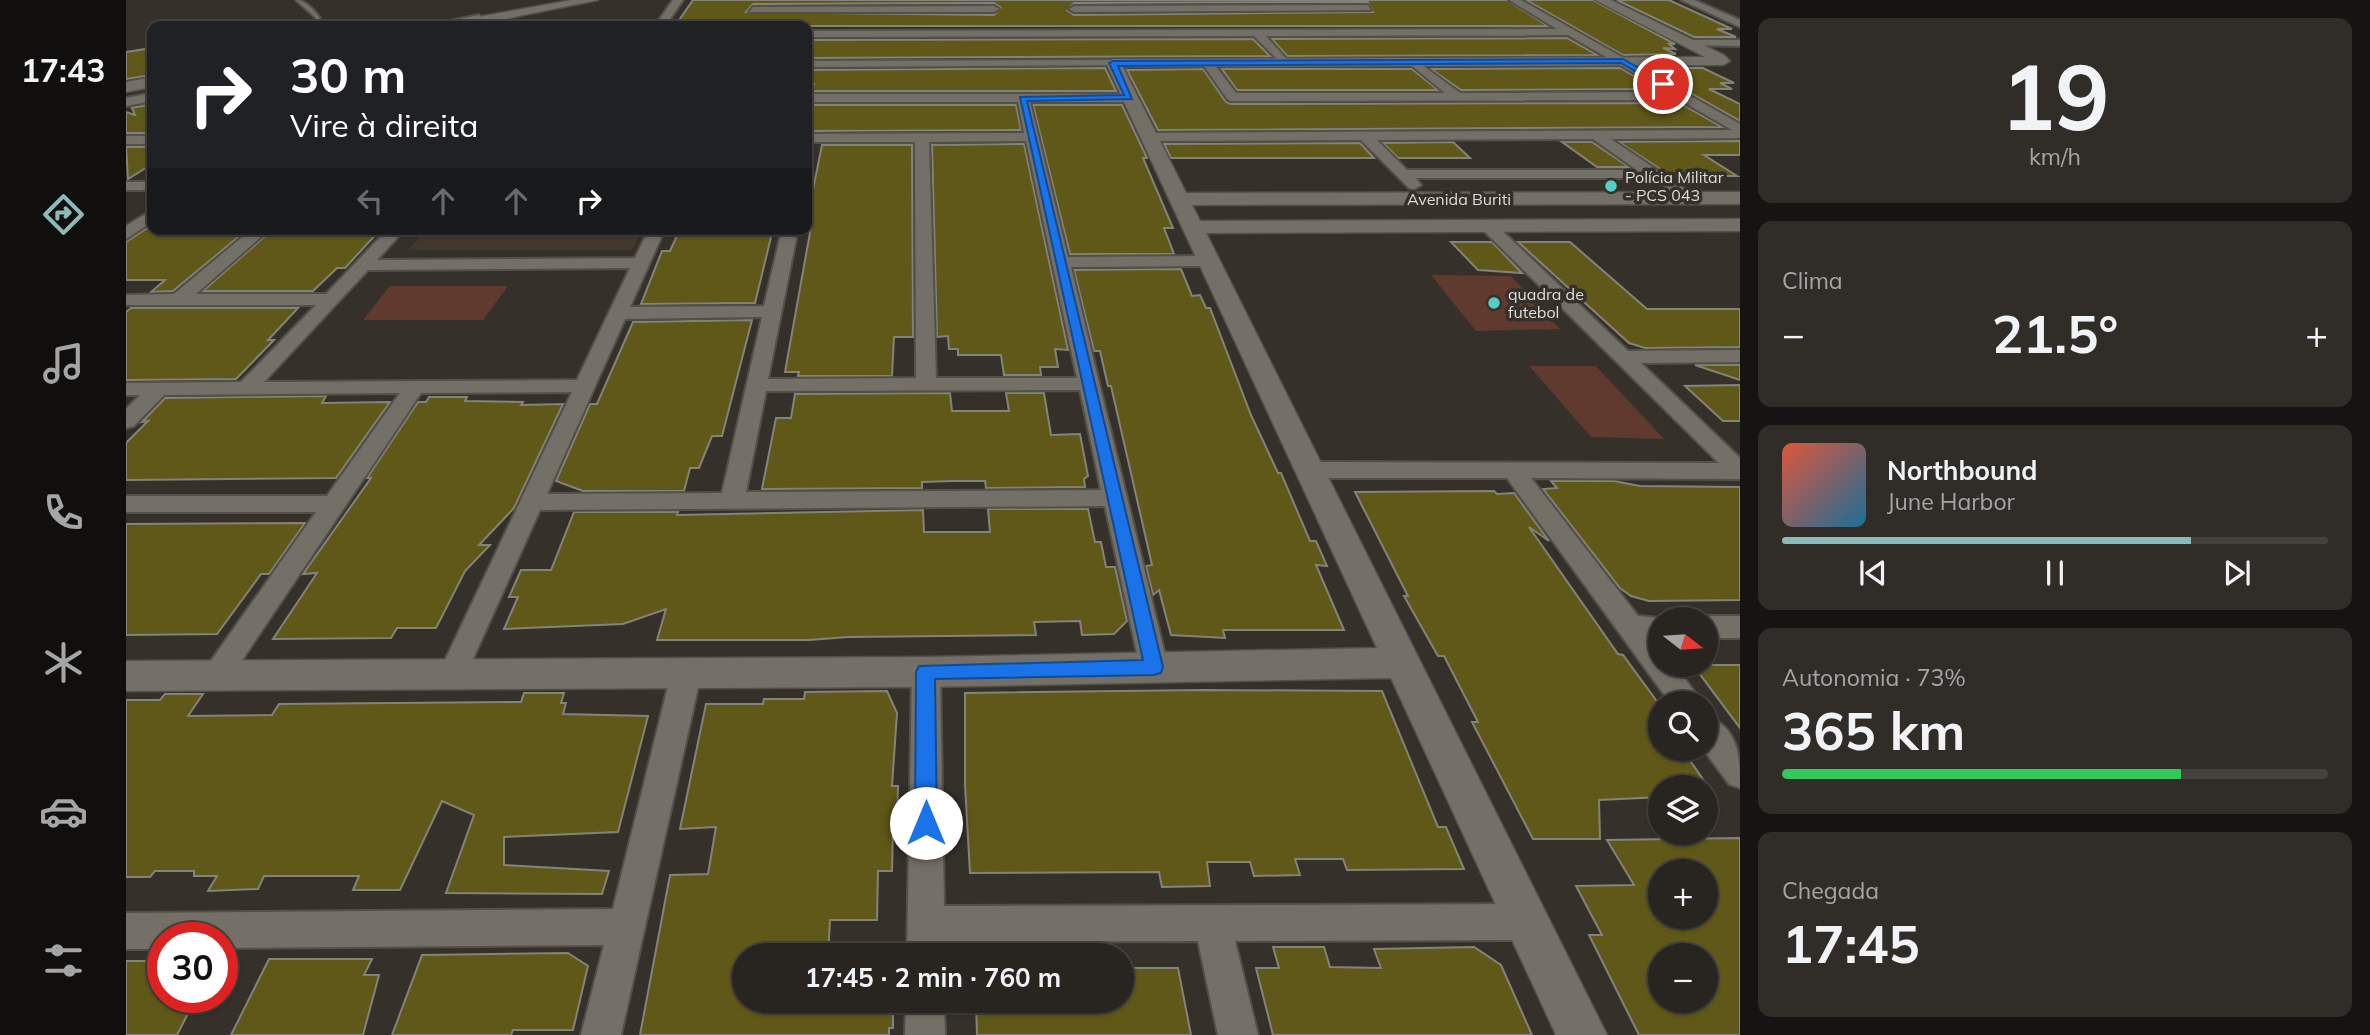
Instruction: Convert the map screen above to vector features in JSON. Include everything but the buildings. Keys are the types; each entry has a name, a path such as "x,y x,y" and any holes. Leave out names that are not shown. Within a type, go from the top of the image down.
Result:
{"street":[{"path":"469,21 592,0"},
{"path":"663,21 678,0"},
{"path":"1358,0 1379,16"},
{"path":"1514,0 1740,131"},
{"path":"1601,0 1740,69"},
{"path":"1685,0 1740,24"},
{"path":"753,9 993,4 1000,33"},
{"path":"1086,33 1072,4 1368,8"},
{"path":"1709,10 1740,10"},
{"path":"491,21 507,16"},
{"path":"1391,24 1402,32"},
{"path":"812,63 943,49 1000,33 1570,32"},
{"path":"1257,33 1284,62"},
{"path":"812,35 1113,63 1723,61"},
{"path":"1688,43 1740,43"},
{"path":"1414,62 1458,97"},
{"path":"1113,63 1582,1035"},
{"path":"1208,63 1236,102 1683,96"},
{"path":"126,85 147,81"},
{"path":"812,98 1129,97"},
{"path":"126,102 147,98"},
{"path":"1023,98 1154,667"},
{"path":"1148,137 1256,131 1365,136 1740,131"},
{"path":"1595,135 1689,198"},
{"path":"1365,136 1428,199"},
{"path":"812,138 1033,137"},
{"path":"922,138 926,384"},
{"path":"126,140 147,140"},
{"path":"1404,174 1654,174"},
{"path":"130,186 147,177"},
{"name":"Avenida Buriti","path":"1185,213 1258,199 1740,198"},
{"path":"1258,199 1253,210 1255,215 1277,226"},
{"name":"Avenida Buriti","path":"1185,213 1277,226 1740,225"},
{"path":"126,234 147,219"},
{"path":"1309,470 1740,471 1488,226"},
{"path":"178,300 255,235"},
{"path":"247,388 392,235"},
{"path":"453,673 654,235"},
{"path":"732,501 789,235"},
{"path":"1062,262 1208,261"},
{"path":"364,265 642,263"},
{"path":"126,300 331,299"},
{"path":"620,313 772,311"},
{"path":"1624,357 1740,356"},
{"path":"758,385 1088,384"},
{"path":"126,389 585,386"},
{"path":"216,676 414,388"},
{"path":"126,421 158,389"},
{"path":"1512,469 1678,691"},
{"path":"532,502 1115,498"},
{"path":"126,504 332,504"},
{"path":"1630,627 1648,627"},
{"path":"1718,627 1740,627"},
{"path":"126,676 926,672 1402,663"},
{"path":"926,672 926,940 1212,923 1528,922"},
{"path":"601,1035 686,674"},
{"path":"1718,745 1740,774"},
{"path":"1212,923 1238,1035"},
{"path":"126,931 626,927"},
{"path":"925,1013 925,1035"}],"lane":[{"path":"298,0 320,21"}],"shaded area":[{"path":"421,235 640,235 632,250 408,250"},
{"name":"quadra de futebol","path":"1431,275 1511,276 1560,329 1476,331"},
{"path":"390,286 508,286 483,320 363,320"},
{"path":"1529,366 1596,366 1664,439 1591,437"}],"place":[{"name":"Polícia Militar - PCS 043","path":"1611,186"},
{"name":"quadra de futebol","path":"1494,303"}],"route":[{"path":"926,823 926,672 1154,667 1023,98 1129,97 1113,63 1623,61 1663,84"}]}
